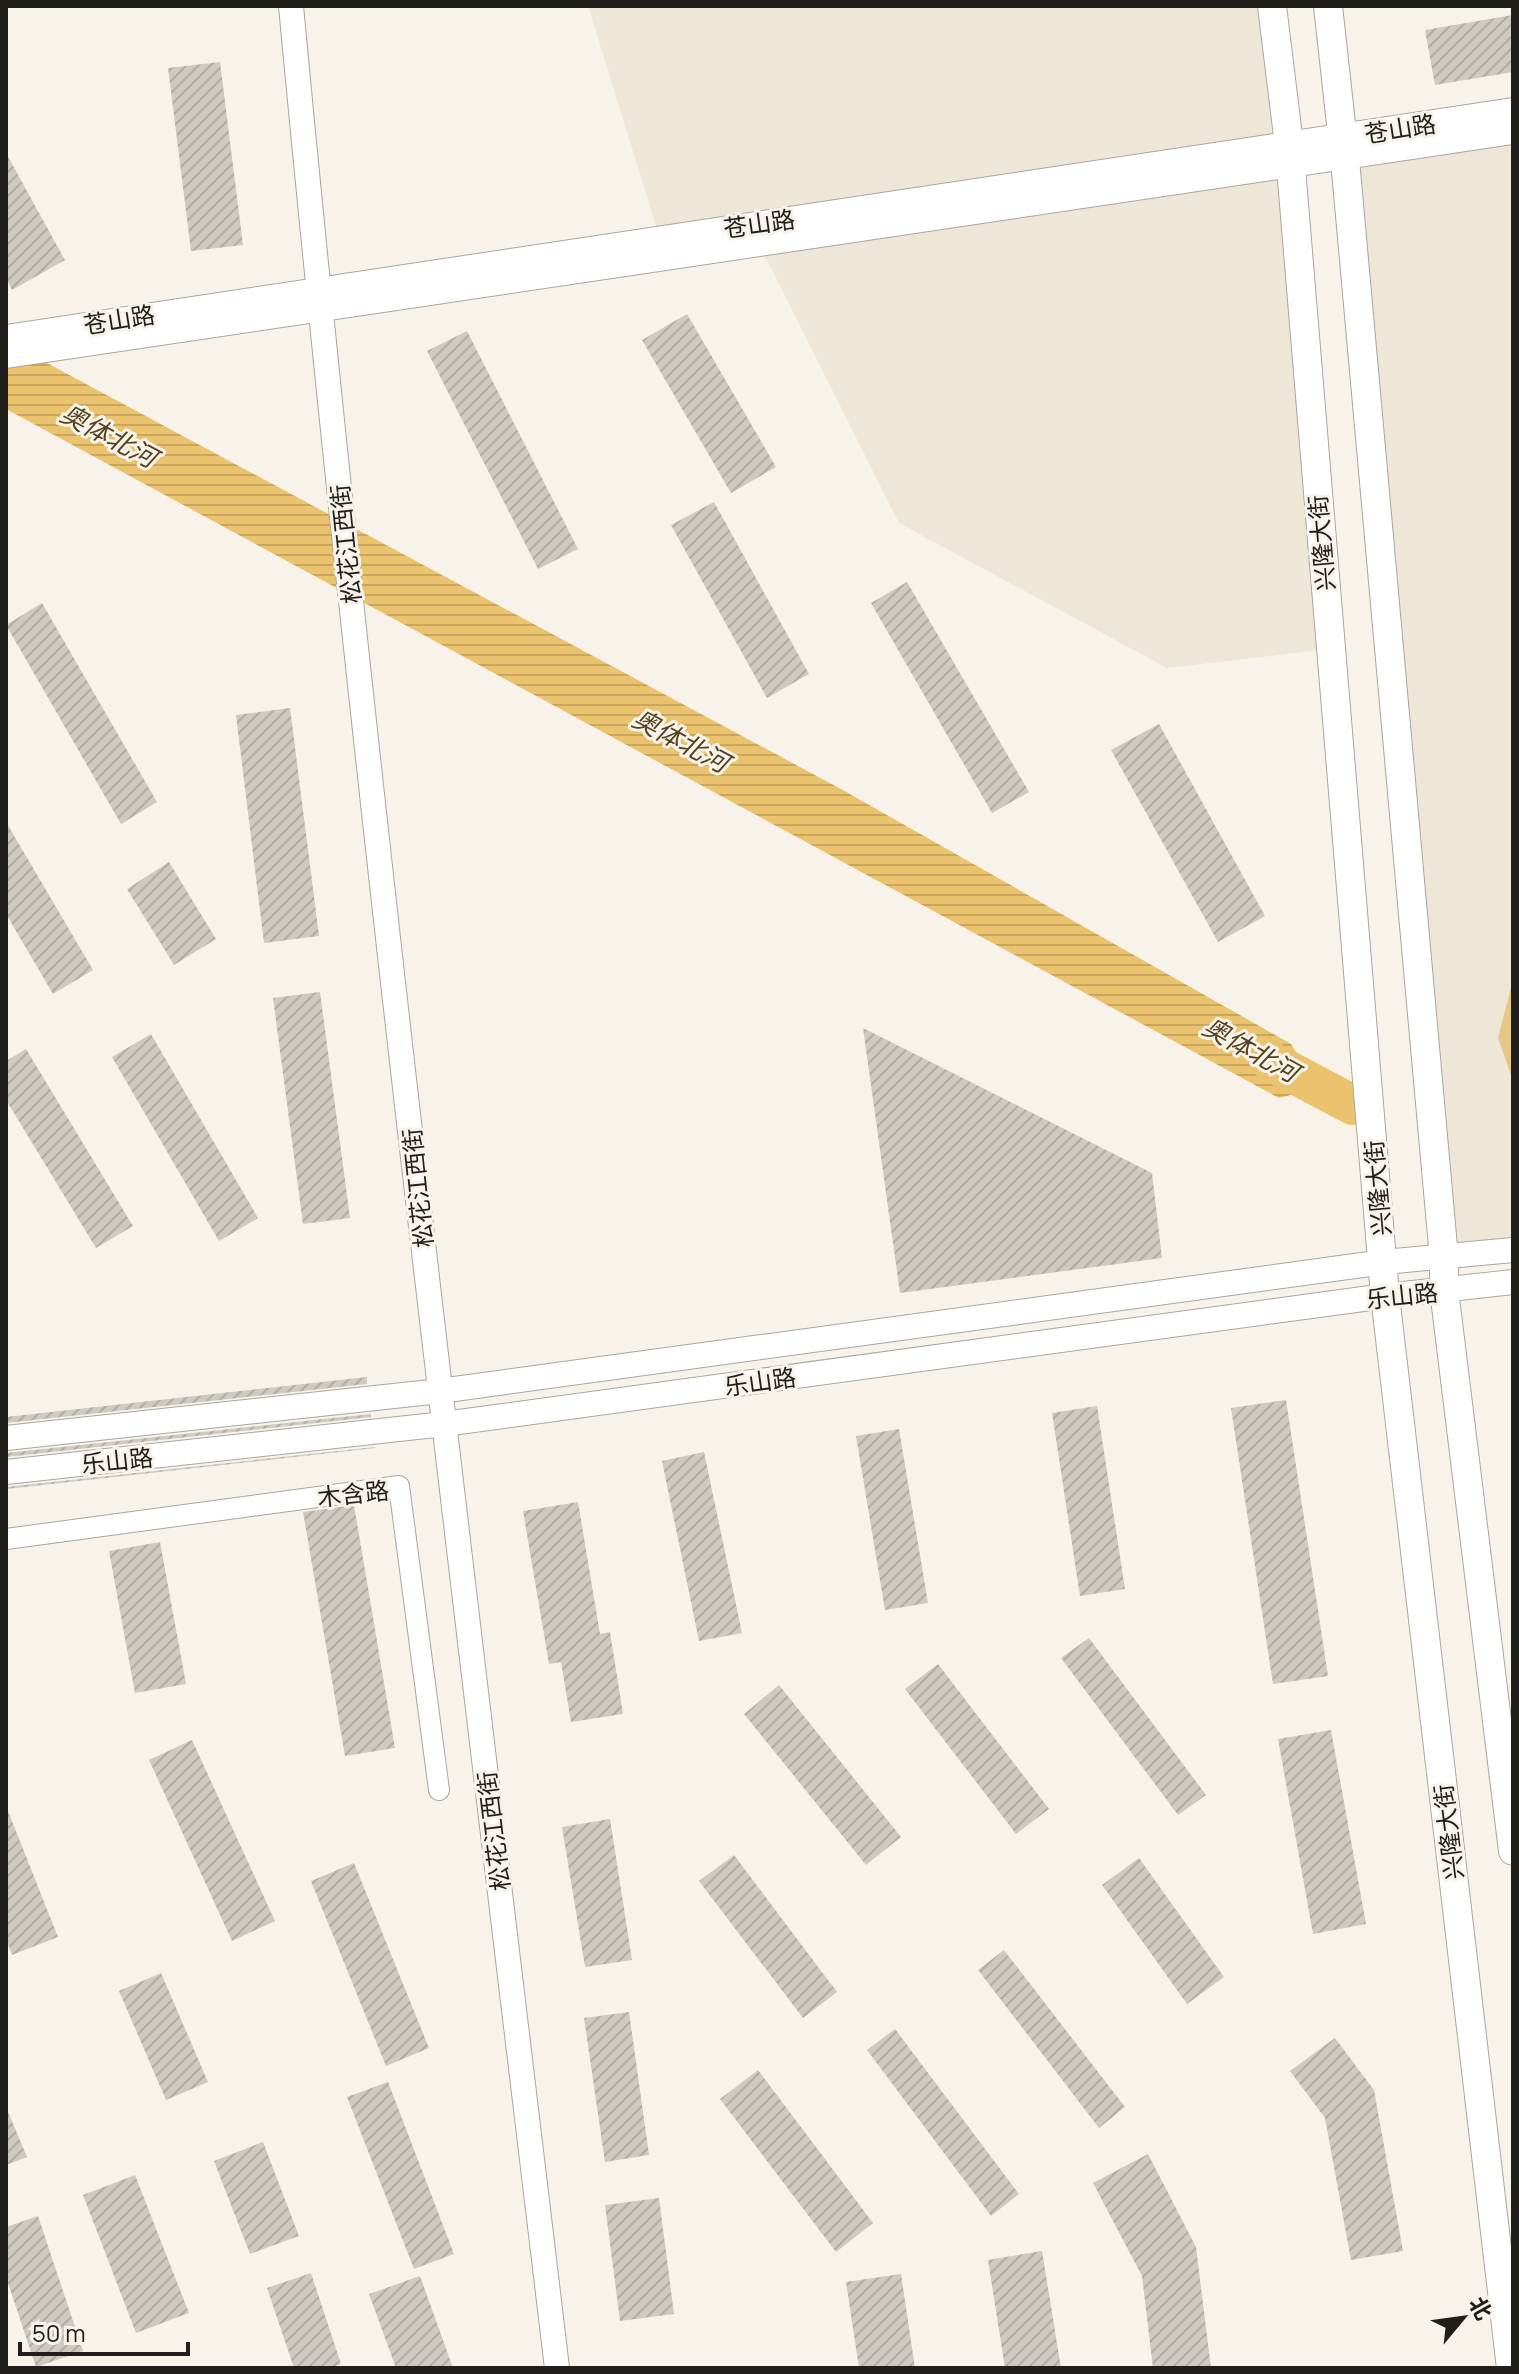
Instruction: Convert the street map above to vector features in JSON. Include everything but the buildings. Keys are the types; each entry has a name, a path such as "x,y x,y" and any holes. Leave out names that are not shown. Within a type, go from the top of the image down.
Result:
{"main road":[{"name":"兴隆大街","path":"1272,6 1290,154 1385,1296 1511,2368"},
{"path":"1328,6 1344,147 1444,1258 1444,1290 1513,1851"}],"street":[{"name":"松花江西街","path":"291,6 318,299 440,1391 557,2368"},
{"name":"苍山路","path":"1344,147 1513,110"},
{"name":"苍山路","path":"6,356 24,340 1290,154 1513,132"},
{"name":"乐山路","path":"6,1438 440,1391 1384,1262 1513,1250"},
{"name":"乐山路","path":"6,1472 444,1424 1385,1296 1513,1282"},
{"name":"木含路","path":"6,1539 399,1486 439,1790"}],"shaded area":[{"path":"588,6 1272,6 1287,143 657,229"},
{"path":"1513,133 1513,1249 1437,1259 1345,158"},
{"path":"1290,165 1329,649 1167,668 899,523 759,244"},
{"path":"1513,980 1513,1081 1498,1038"}],"water":[{"path":"6,341 841,789 1291,1044 1318,1088 1279,1098 6,409"}],"waterway":[{"name":"奥体北河","path":"1270,1061 1353,1105"}]}
